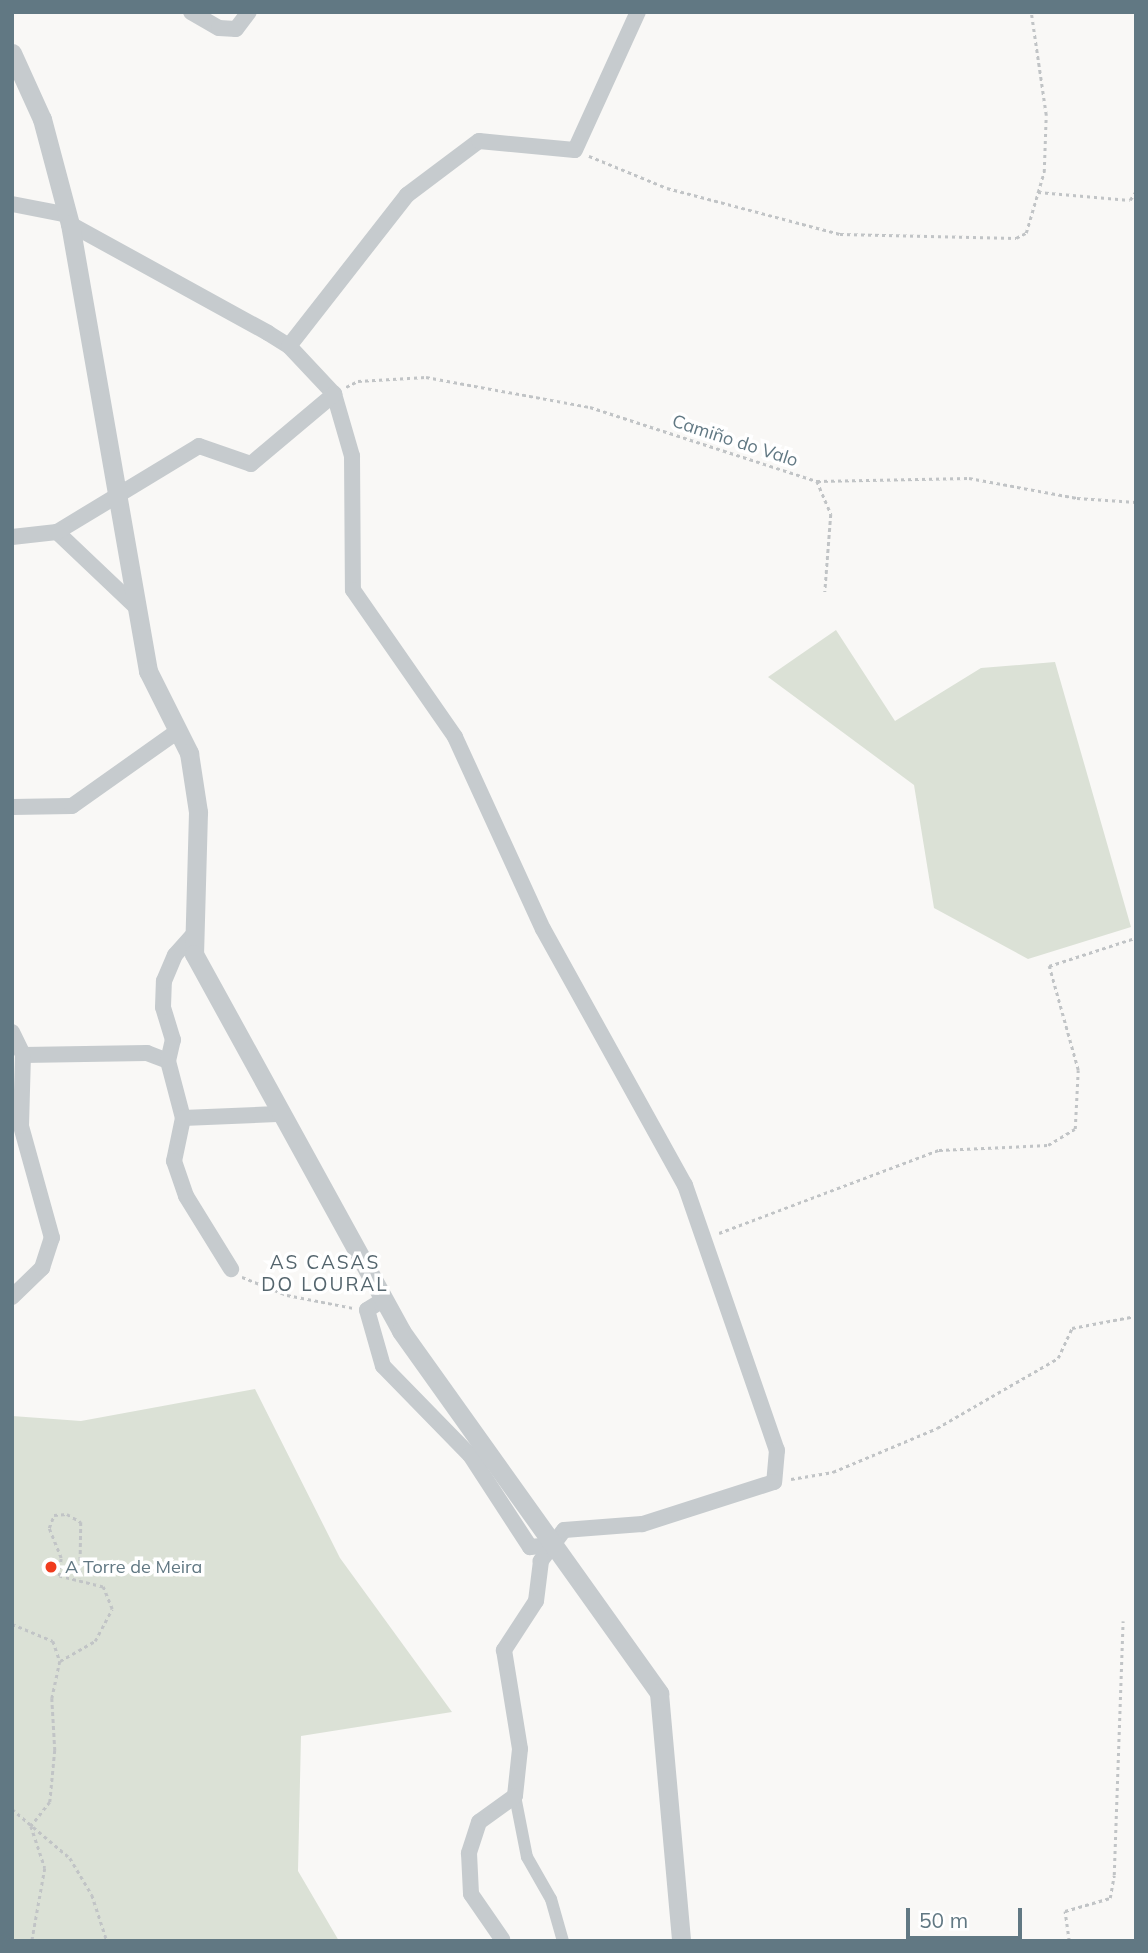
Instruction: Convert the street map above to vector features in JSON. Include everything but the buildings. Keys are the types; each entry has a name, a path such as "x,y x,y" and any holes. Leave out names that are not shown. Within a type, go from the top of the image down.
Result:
{"street":[{"path":"191,12 219,28 236,29 249,12"},
{"path":"289,346 407,195 479,141 575,150 638,12"},
{"path":"12,53 42,119 69,219 148,671 189,753 198,812 194,954 375,1305 659,1693 681,1941"},
{"path":"12,204 69,219 289,346 334,394 352,456 353,590 455,737 543,929 685,1185 777,1450 774,1482 642,1524 564,1530 541,1562 536,1601 504,1650 518,1724 515,1796 527,1857 551,1899 563,1941"},
{"path":"12,537 57,533 116,492 200,446 251,464 334,394"},
{"path":"57,533 136,608"},
{"path":"12,807 72,806 178,731"},
{"path":"193,935 175,955 164,981 163,1007 173,1040 168,1061 183,1118 174,1161 186,1196 231,1269"},
{"path":"12,1032 23,1055 20,1126 52,1238 42,1268 12,1297"},
{"path":"23,1055 147,1053 168,1061"},
{"path":"183,1118 277,1114"},
{"path":"375,1305 383,1366 470,1455 530,1547 553,1545"},
{"path":"503,1940 471,1894 469,1853 479,1822 515,1796"}],"path":[{"path":"575,150 667,188 851,235 1016,238 1026,233 1038,192 1046,115 1031,12"},
{"path":"1038,192 1130,200 1136,191"},
{"name":"Camiño do Valo","path":"334,394 358,381 426,377 590,407 817,481 969,478 1136,502"},
{"path":"817,481 831,514 825,592"},
{"path":"703,1239 939,1150 1048,1145 1075,1129 1078,1070 1049,966 1135,938"},
{"path":"231,1269 252,1284 287,1296 375,1305"},
{"path":"774,1482 833,1472 937,1428 1058,1358 1072,1328 1136,1316"},
{"path":"60,1661 95,1641 108,1624 110,1598 103,1587 80,1578 59,1576 61,1559 49,1528 54,1515 67,1514 81,1522 80,1578"},
{"path":"1069,1941 1065,1912 1110,1898 1114,1875 1123,1621"},
{"path":"12,1624 53,1641 60,1661 52,1698 55,1750 50,1802 31,1826"},
{"path":"12,1810 70,1858 92,1895 107,1941"},
{"path":"31,1826 46,1868 32,1941"}],"shaded area":[{"path":"836,630 895,721 981,668 1055,662 1131,927 1028,959 934,908 914,785 768,677"},
{"path":"255,1389 340,1558 452,1712 301,1736 298,1871 339,1941 12,1941 12,1416 81,1421"}],"place":[{"name":"A Torre de Meira","path":"51,1567"}],"district":[{"name":"AS CASAS DO LOURAL","path":"325,1274"}]}
